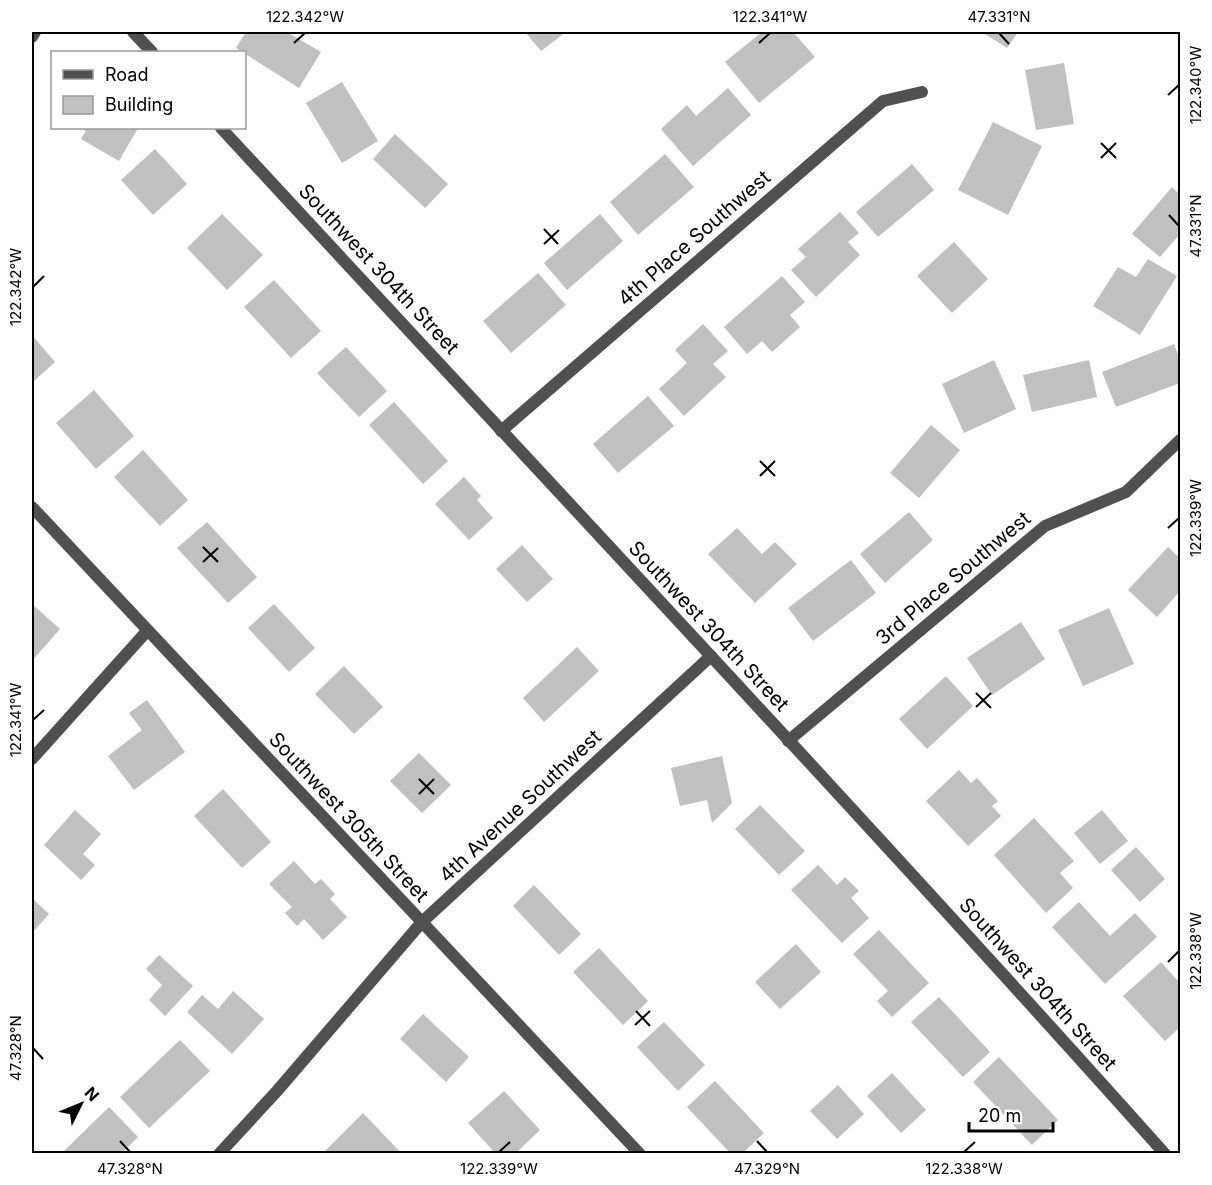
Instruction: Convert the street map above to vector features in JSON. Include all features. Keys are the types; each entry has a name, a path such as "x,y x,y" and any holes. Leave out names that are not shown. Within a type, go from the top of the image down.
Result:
{"street":[{"path":"32,37 35,32"},
{"path":"133,32 151,51"},
{"name":"4th Place Southwest","path":"501,431 883,101 922,92"},
{"name":"Southwest 304th Street","path":"222,129 711,656 1050,1025 1165,1154"},
{"name":"3rd Place Southwest","path":"788,741 1045,526 1126,492 1180,440"},
{"name":"Southwest 305th Street","path":"32,507 640,1154"},
{"path":"32,759 147,631"},
{"name":"4th Avenue Southwest","path":"219,1154 277,1091 422,922 711,656"}],"building":[{"path":"246,32 287,32 321,52 299,88 246,54 246,51 236,48"},
{"path":"525,32 566,32 541,51"},
{"path":"762,32 793,32 815,57 759,103 725,62"},
{"path":"982,32 1018,32 1007,48"},
{"path":"1064,63 1074,124 1036,130 1025,70"},
{"path":"342,82 378,141 342,163 306,103"},
{"path":"728,88 751,115 693,166 661,129 687,105 696,116"},
{"path":"993,122 1042,146 1008,215 958,190"},
{"path":"83,129 137,129 119,161 81,139 86,131"},
{"path":"395,134 448,184 425,208 373,159"},
{"path":"155,149 187,184 153,215 121,180"},
{"path":"665,154 694,187 638,235 610,202"},
{"path":"912,164 934,190 878,237 856,212"},
{"path":"1172,187 1180,195 1180,234 1160,257 1132,234"},
{"path":"840,212 859,233 848,242 860,255 816,297 791,270 806,257 798,249"},
{"path":"222,214 263,255 227,290 187,248"},
{"path":"600,214 623,241 567,290 544,263"},
{"path":"954,242 988,279 952,313 917,276"},
{"path":"1148,259 1177,276 1140,335 1093,306 1118,267 1136,277"},
{"path":"538,273 566,305 511,353 483,321"},
{"path":"782,276 805,302 790,315 800,327 772,352 762,341 747,354 724,327"},
{"path":"274,280 321,331 291,358 244,307"},
{"path":"703,324 728,351 713,364 726,377 684,416 659,389 687,363 675,350"},
{"path":"32,335 55,362 32,383"},
{"path":"1174,344 1180,360 1180,383 1116,407 1102,372"},
{"path":"346,347 387,391 359,417 317,373"},
{"path":"994,360 1016,409 964,433 942,384"},
{"path":"1089,360 1097,397 1032,412 1023,375"},
{"path":"94,390 134,436 96,469 56,423"},
{"path":"648,396 674,426 618,473 593,444"},
{"path":"394,402 448,461 423,484 369,425"},
{"path":"931,425 960,450 919,498 890,473"},
{"path":"143,450 188,500 160,526 114,477"},
{"path":"464,477 481,496 477,500 493,518 469,540 435,504"},
{"path":"909,512 933,540 885,583 860,554"},
{"path":"207,522 257,577 228,603 177,548"},
{"path":"737,528 762,554 775,542 797,564 755,603 708,554"},
{"path":"522,545 553,579 527,602 496,569"},
{"path":"1168,547 1180,558 1180,591 1157,617 1128,590"},
{"path":"851,560 876,593 813,641 788,608"},
{"path":"32,604 60,629 32,661"},
{"path":"274,604 315,648 289,672 248,628"},
{"path":"1109,608 1134,664 1083,686 1058,630"},
{"path":"1021,622 1045,659 992,695 967,658"},
{"path":"577,647 599,671 544,722 523,698"},
{"path":"344,666 383,707 354,734 315,694"},
{"path":"946,676 973,706 927,749 899,719"},
{"path":"147,700 185,752 134,790 108,756 142,730 129,713"},
{"path":"419,753 451,785 422,813 390,781"},
{"path":"722,756 732,803 712,823 707,800 680,806 671,768"},
{"path":"959,770 971,783 977,778 998,801 992,806 1001,816 968,846 926,801"},
{"path":"223,789 271,842 242,868 194,816"},
{"path":"760,805 805,851 779,875 735,829"},
{"path":"75,810 101,834 83,854 95,865 81,880 44,845"},
{"path":"1102,810 1128,841 1100,864 1074,833"},
{"path":"1034,818 1074,861 1060,873 1073,888 1046,913 994,855"},
{"path":"1136,847 1165,879 1140,902 1111,870"},
{"path":"294,861 315,884 321,879 335,894 330,899 347,917 323,940 304,919 297,926 285,913 292,907 269,884"},
{"path":"818,865 837,885 845,877 859,891 851,898 869,918 842,943 791,890"},
{"path":"534,885 581,934 559,955 513,906"},
{"path":"32,898 49,914 32,933"},
{"path":"1079,902 1110,936 1135,913 1157,937 1105,984 1052,927"},
{"path":"879,930 929,983 892,1017 877,1001 888,991 853,954"},
{"path":"796,944 821,972 780,1009 755,982"},
{"path":"599,948 648,1001 623,1025 573,972"},
{"path":"159,955 193,986 165,1016 149,1000 162,985 146,969"},
{"path":"1161,962 1180,983 1180,1027 1165,1041 1123,996"},
{"path":"233,991 264,1019 232,1054 187,1012 202,995 218,1009"},
{"path":"939,997 990,1052 963,1077 911,1022"},
{"path":"423,1014 469,1057 446,1082 400,1039"},
{"path":"664,1022 705,1065 678,1091 637,1047"},
{"path":"180,1040 210,1071 149,1128 120,1097"},
{"path":"999,1057 1058,1120 1032,1145 973,1082"},
{"path":"892,1073 926,1110 901,1133 867,1096"},
{"path":"715,1081 764,1133 742,1154 731,1154 687,1107"},
{"path":"838,1085 864,1114 837,1139 810,1111"},
{"path":"504,1091 540,1130 515,1154 496,1154 468,1123"},
{"path":"109,1107 138,1137 121,1154 61,1154"},
{"path":"363,1113 402,1154 322,1154"}]}
